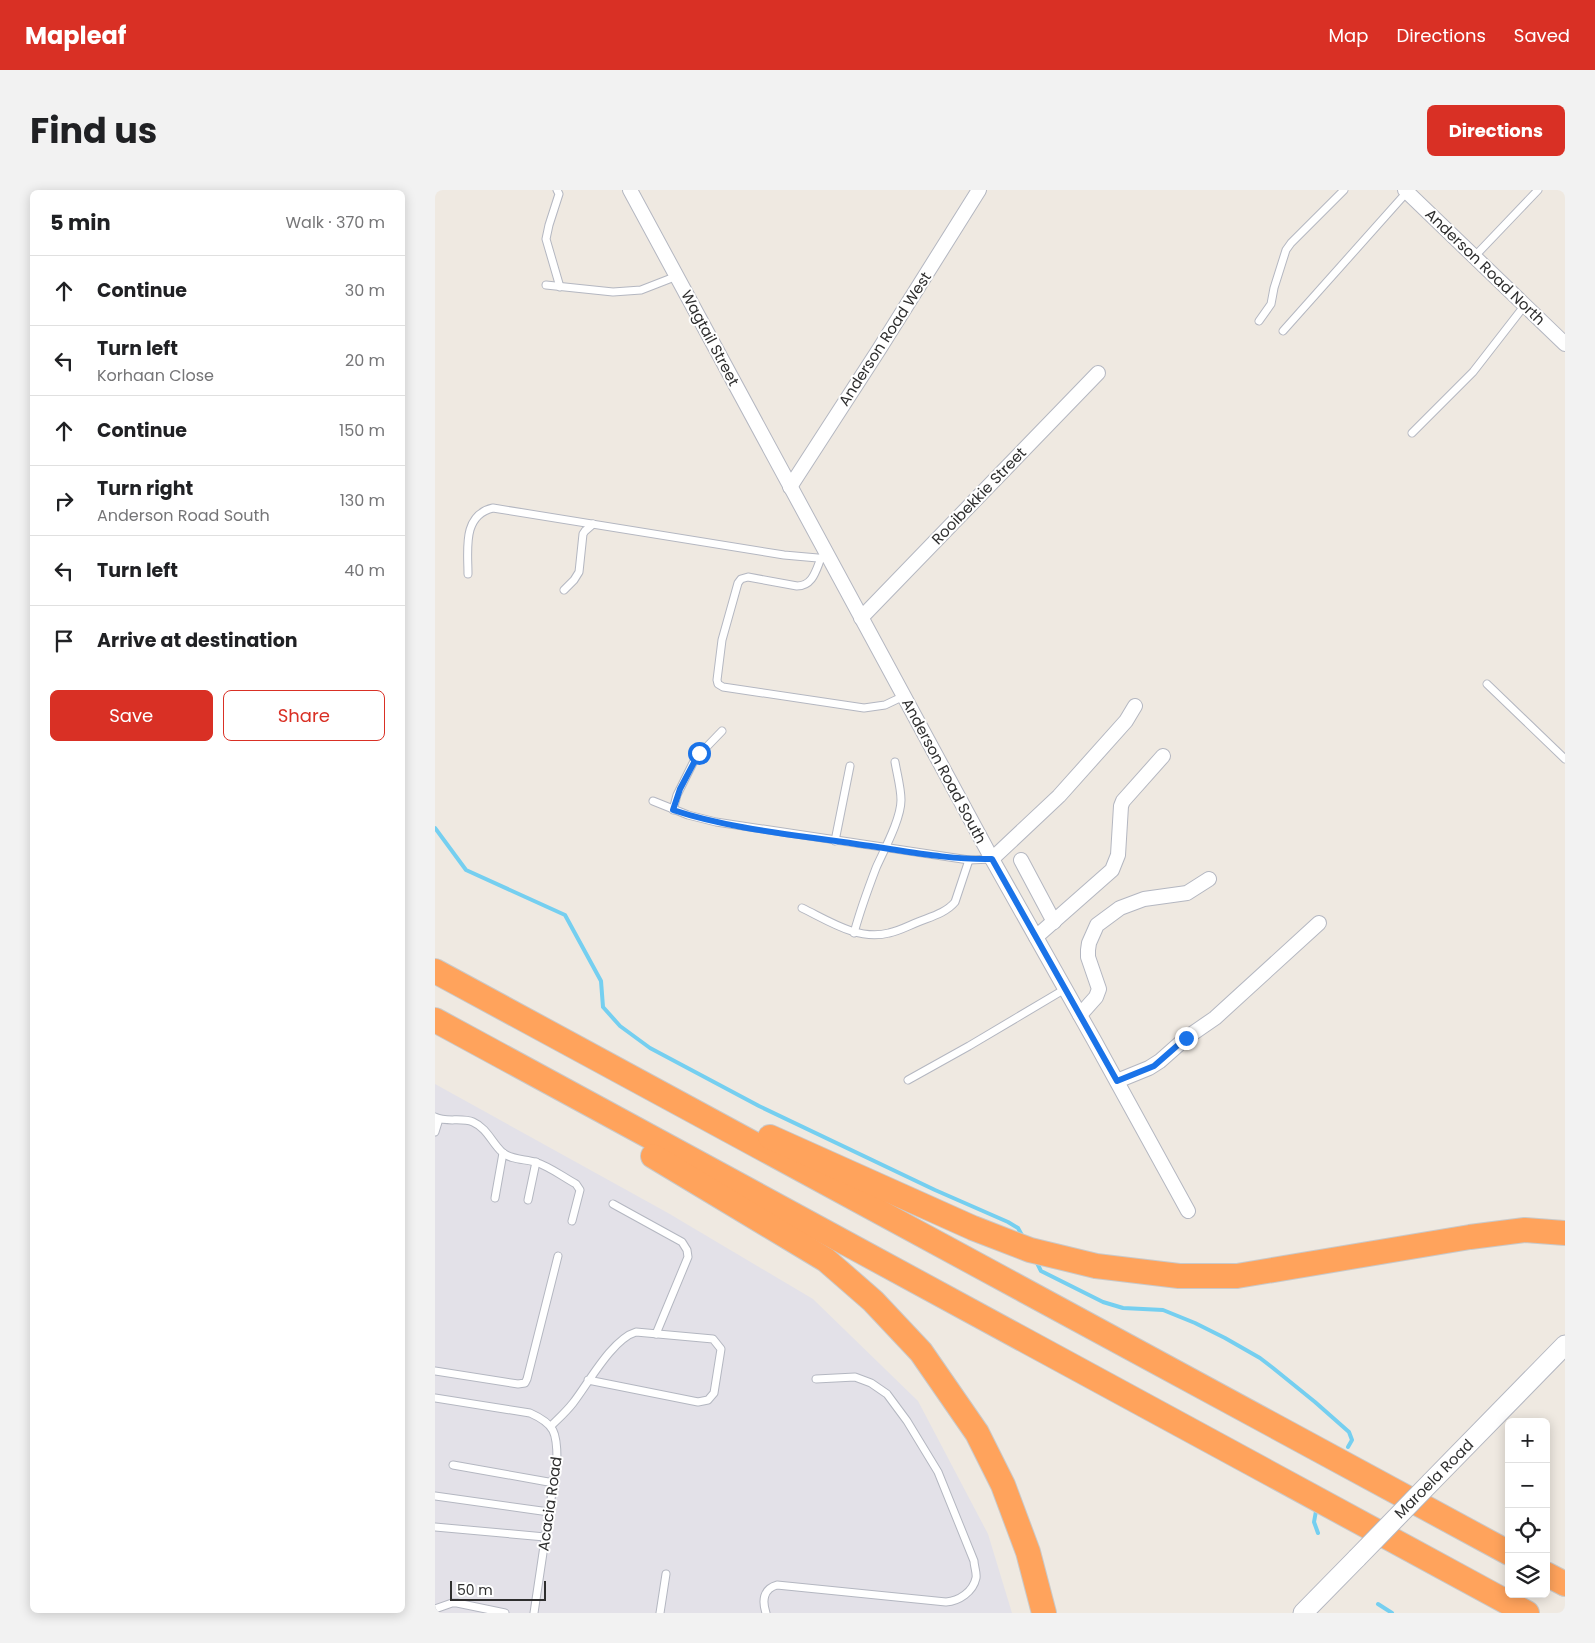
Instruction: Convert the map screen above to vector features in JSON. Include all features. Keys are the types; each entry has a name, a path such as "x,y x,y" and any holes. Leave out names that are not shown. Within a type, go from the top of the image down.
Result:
{"highway":[{"path":"435,971 1505,1551"},
{"path":"435,1021 826,1260 873,1301 921,1352 977,1433 1003,1485 1028,1552 1044,1613"},
{"path":"435,1021 1527,1613"},
{"path":"587,1054 973,1228 1030,1250 1096,1266 1179,1276 1237,1276 1470,1237 1525,1230 1565,1233"},
{"path":"1550,1576 1565,1584"}],"street":[{"name":"Wagtail Street","path":"630,190 790,487"},
{"name":"Anderson Road West","path":"790,487 979,190"},
{"name":"Anderson Road North","path":"1406,191 1565,344"},
{"name":"Rooibekkie Street","path":"861,618 1098,373"},
{"name":"Anderson Road South","path":"790,487 825,558 861,618 1187,1211"},
{"path":"992,859 1059,796 1126,721 1135,706"},
{"path":"1037,937 1112,870 1118,856 1121,806 1123,801 1163,756"},
{"path":"1021,860 1054,922"},
{"path":"1080,1015 1096,997 1099,989 1088,957 1089,943 1097,926 1120,908 1143,899 1187,893 1209,879"},
{"path":"1117,1081 1154,1066 1186,1038 1215,1018 1319,924"},
{"name":"Maroela Road","path":"1303,1613 1565,1345"}],"lane":[{"path":"557,190 559,194 546,239 560,287"},
{"path":"1259,321 1271,304 1286,250 1344,190"},
{"path":"1474,257 1538,190"},
{"path":"1283,331 1406,191"},
{"path":"546,285 613,292 641,290 677,276"},
{"path":"1413,433 1473,372 1525,306"},
{"path":"468,574 468,534 471,525 488,509 493,508 784,555 825,558 814,576 804,585 797,586 748,577 741,579 738,583 722,640 718,684 723,687 864,708 885,705 904,696"},
{"path":"564,590 579,572 583,534 593,524"},
{"path":"1487,684 1565,759"},
{"path":"673,810 677,796 695,759 722,731"},
{"path":"854,933 864,900 900,810 901,800 895,762"},
{"path":"835,841 850,766"},
{"path":"653,801 673,810 716,822 969,860 992,859"},
{"path":"802,908 854,933 875,935 889,933 949,908 955,902 969,860"},
{"path":"908,1080 1065,989"},
{"path":"435,1132 437,1118 473,1122 481,1127 503,1153 536,1162 576,1184 580,1188 572,1221"},
{"path":"495,1198 503,1153"},
{"path":"528,1200 536,1162"},
{"path":"613,1204 682,1242 687,1250 687,1257 656,1334"},
{"path":"435,1371 519,1384 525,1383 558,1256"},
{"path":"435,1398 530,1413 542,1418 551,1426 573,1403 588,1380 628,1334 636,1332 713,1340 719,1344 721,1349 714,1393 708,1400 698,1402 588,1380"},
{"path":"766,1613 763,1604 765,1595 768,1590 777,1585 955,1602 971,1588 976,1577 974,1562 938,1472 907,1421 887,1394 871,1383 855,1377 817,1379"},
{"name":"Acacia Road","path":"534,1613 557,1459 557,1440 551,1426"},
{"path":"453,1465 553,1483"},
{"path":"435,1496 549,1512"},
{"path":"435,1527 545,1537"},
{"path":"660,1613 666,1574"},
{"path":"435,1609 457,1603 505,1613"}],"shaded area":[{"path":"435,1084 668,1213 813,1299 918,1401 988,1534 1012,1613 435,1613"}],"waterway":[{"path":"435,828 466,870 565,915 601,981 603,1007 620,1026 650,1048 759,1106 935,1190 1008,1222 1018,1228 1024,1239"},
{"path":"1036,1261 1041,1271 1103,1302 1123,1308 1163,1310 1195,1323 1260,1358 1349,1432 1352,1440 1348,1447"},
{"path":"1316,1511 1314,1522 1318,1533"},
{"path":"1378,1604 1392,1613"}],"route":[{"path":"699,753 680,789 673,810 716,822 835,841 969,860 992,859 1117,1081 1154,1066 1186,1038"}]}
